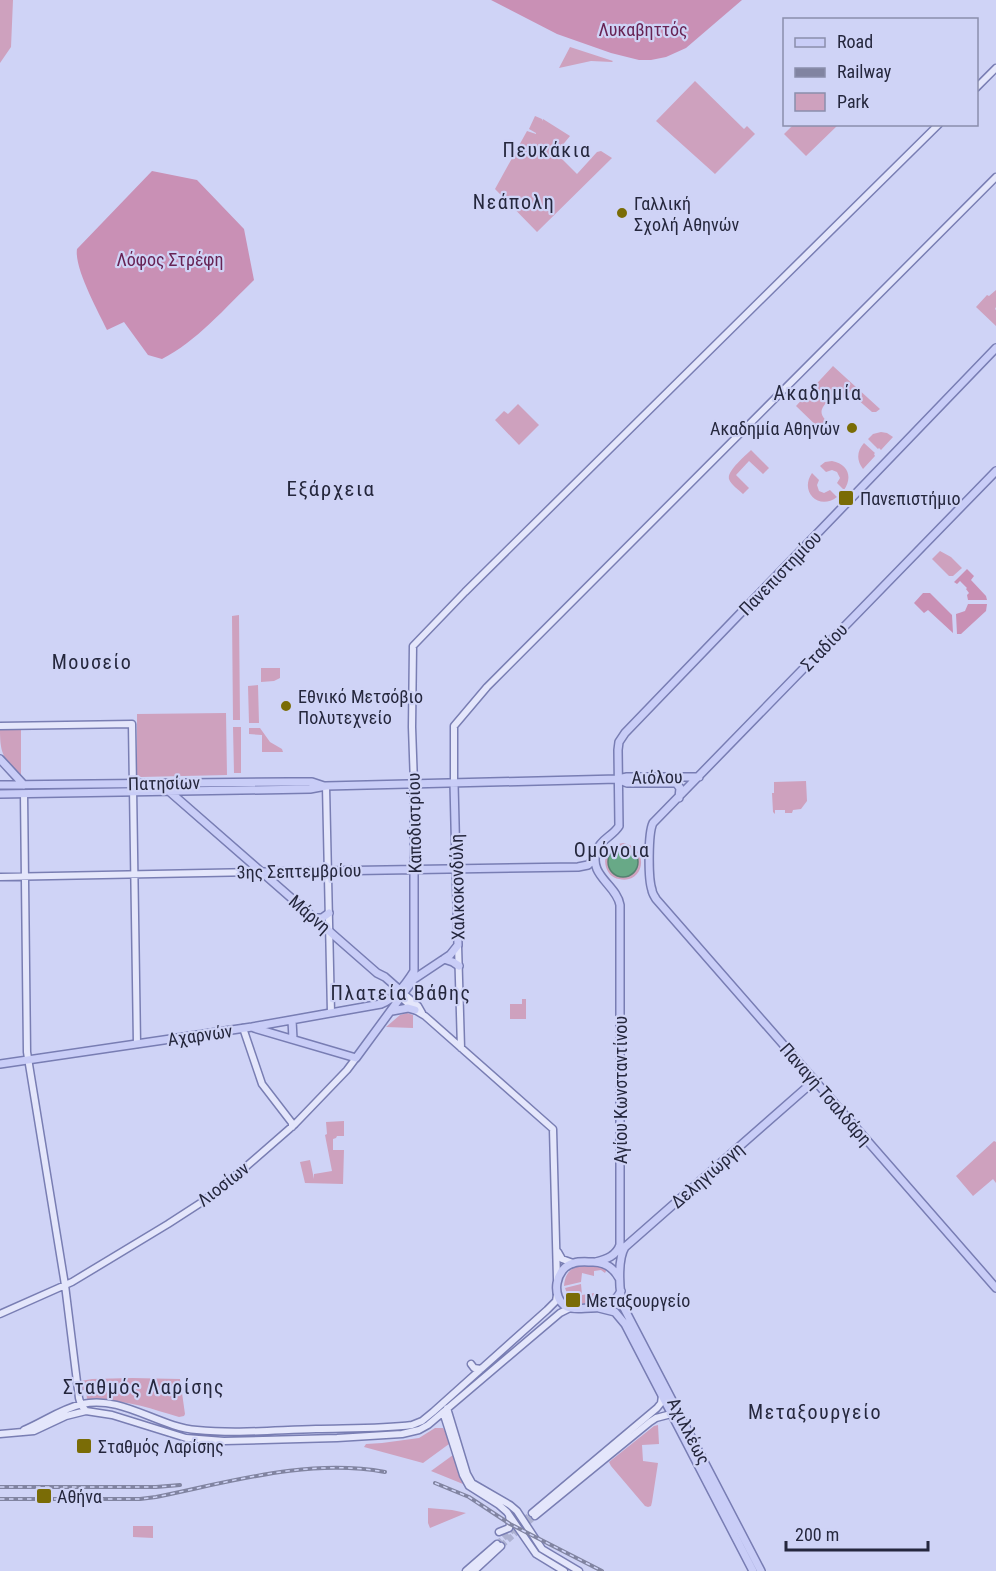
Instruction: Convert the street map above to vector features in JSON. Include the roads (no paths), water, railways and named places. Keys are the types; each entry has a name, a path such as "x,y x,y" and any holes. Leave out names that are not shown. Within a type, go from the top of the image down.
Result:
{"main road":[{"path":"978,86 996,68"},
{"name":"Καποδιστρίου","path":"401,994 414,972 412,724 414,646 465,592 937,126"},
{"name":"Χαλκοκονδύλη","path":"461,1048 454,726 500,673 996,177"},
{"name":"Πανεπιστημίου","path":"595,858 601,842 619,826 618,745 623,736 996,348"},
{"name":"Σταδίου","path":"656,899 651,888 650,832 653,823 996,471"},
{"path":"0,726 132,724 137,1044"},
{"path":"0,759 24,784"},
{"name":"Αιόλου","path":"618,779 699,777"},
{"name":"Αιόλου","path":"618,779 627,783 673,782 680,788 679,798"},
{"name":"Πατησίων","path":"0,794 313,789 326,786 618,779"},
{"name":"Πατησίων","path":"0,784 312,782 326,786"},
{"name":"Μάρνη","path":"161,783 377,973 388,980 415,1010 423,1014 553,1130 556,1249"},
{"path":"326,786 331,1013"},
{"path":"190,809 187,798 194,791"},
{"path":"24,794 28,1060 65,1285 81,1404 86,1411"},
{"name":"3ης Σεπτεμβρίου","path":"0,877 581,867 588,865 595,858"},
{"name":"Αγίου Κωνσταντίνου","path":"595,858 600,876 617,895 620,905 620,1245 615,1254 596,1262"},
{"name":"Παναγή Τσαλδάρη","path":"656,899 996,1288"},
{"path":"314,918 322,918 329,913"},
{"path":"401,994 417,977 450,955 458,945"},
{"path":"444,959 459,966"},
{"name":"Μάρνη","path":"377,973 382,981 418,1006 423,1014"},
{"path":"388,980 398,982 409,980"},
{"name":"Αχαρνών","path":"0,1064 252,1027 381,1004 401,994"},
{"name":"Λιοσίων","path":"0,1314 65,1285 168,1224 202,1202 241,1172 347,1070 392,1011 401,994"},
{"path":"392,1011 408,1008 415,1010"},
{"path":"292,1020 293,1039"},
{"path":"252,1027 356,1058"},
{"path":"243,1028 262,1084 293,1124"},
{"name":"Δεληγιώργη","path":"621,1280 621,1255 626,1247 814,1081"},
{"path":"0,1434 34,1431 66,1416 86,1411 112,1415 186,1438 224,1441 337,1438 402,1434 419,1430 432,1422 560,1313 570,1308 599,1308 612,1303 621,1291 621,1280 606,1264 573,1263 562,1259 556,1249"},
{"path":"20,1432 81,1404 100,1403 188,1429 233,1431 412,1425 422,1421 443,1404 554,1305 557,1294 556,1249"},
{"path":"557,1280 561,1271 573,1263"},
{"name":"Αχιλλέως","path":"621,1291 624,1308 753,1571"},
{"path":"557,1294 570,1308"},
{"name":"Αχιλλέως","path":"599,1308 615,1312 626,1324 662,1396 675,1412 761,1571"},
{"path":"471,1364 477,1369 482,1369"},
{"path":"662,1396 657,1408 533,1515 650,1422 675,1412"},
{"path":"443,1404 470,1479 476,1486 510,1504 542,1549 579,1571"},
{"path":"445,1411 465,1481 507,1512 536,1554 564,1571"},
{"path":"432,1422 442,1423 448,1427"},
{"path":"500,1532 507,1530 509,1526 510,1520 507,1512"},
{"path":"466,1571 499,1545 474,1571"}],"tunnel":[{"path":"497,1544 532,1513"},
{"path":"501,1546 535,1516"}],"railway":[{"path":"0,1499 140,1499 298,1470 356,1468 385,1472"},
{"path":"435,1483 469,1497 510,1524 602,1571"},
{"path":"0,1487 180,1485"}],"place":[{"name":"Γαλλική Σχολή Αθηνών","path":"622,213"},
{"name":"Ακαδημία Αθηνών","path":"852,428"},
{"name":"Πανεπιστήμιο","path":"846,498"},
{"name":"Εθνικό Μετσόβιο Πολυτεχνείο","path":"286,706"},
{"name":"Μεταξουργείο","path":"573,1300"},
{"name":"Σταθμός Λαρίσης","path":"84,1446"},
{"name":"Αθήνα","path":"44,1496"}],"district":[{"name":"Πευκάκια","path":"547,150"},
{"name":"Νεάπολη","path":"514,202"},
{"name":"Ακαδημία","path":"818,393"},
{"name":"Εξάρχεια","path":"331,489"},
{"name":"Μουσείο","path":"92,662"},
{"name":"Ομόνοια","path":"612,850"},
{"name":"Πλατεία Βάθης","path":"401,993"},
{"name":"Σταθμός Λαρίσης","path":"144,1387"},
{"name":"Μεταξουργείο","path":"815,1412"}],"park label":[{"name":"Λυκαβηττός","path":"643,29"},
{"name":"Λόφος Στρέφη","path":"170,259"}]}
